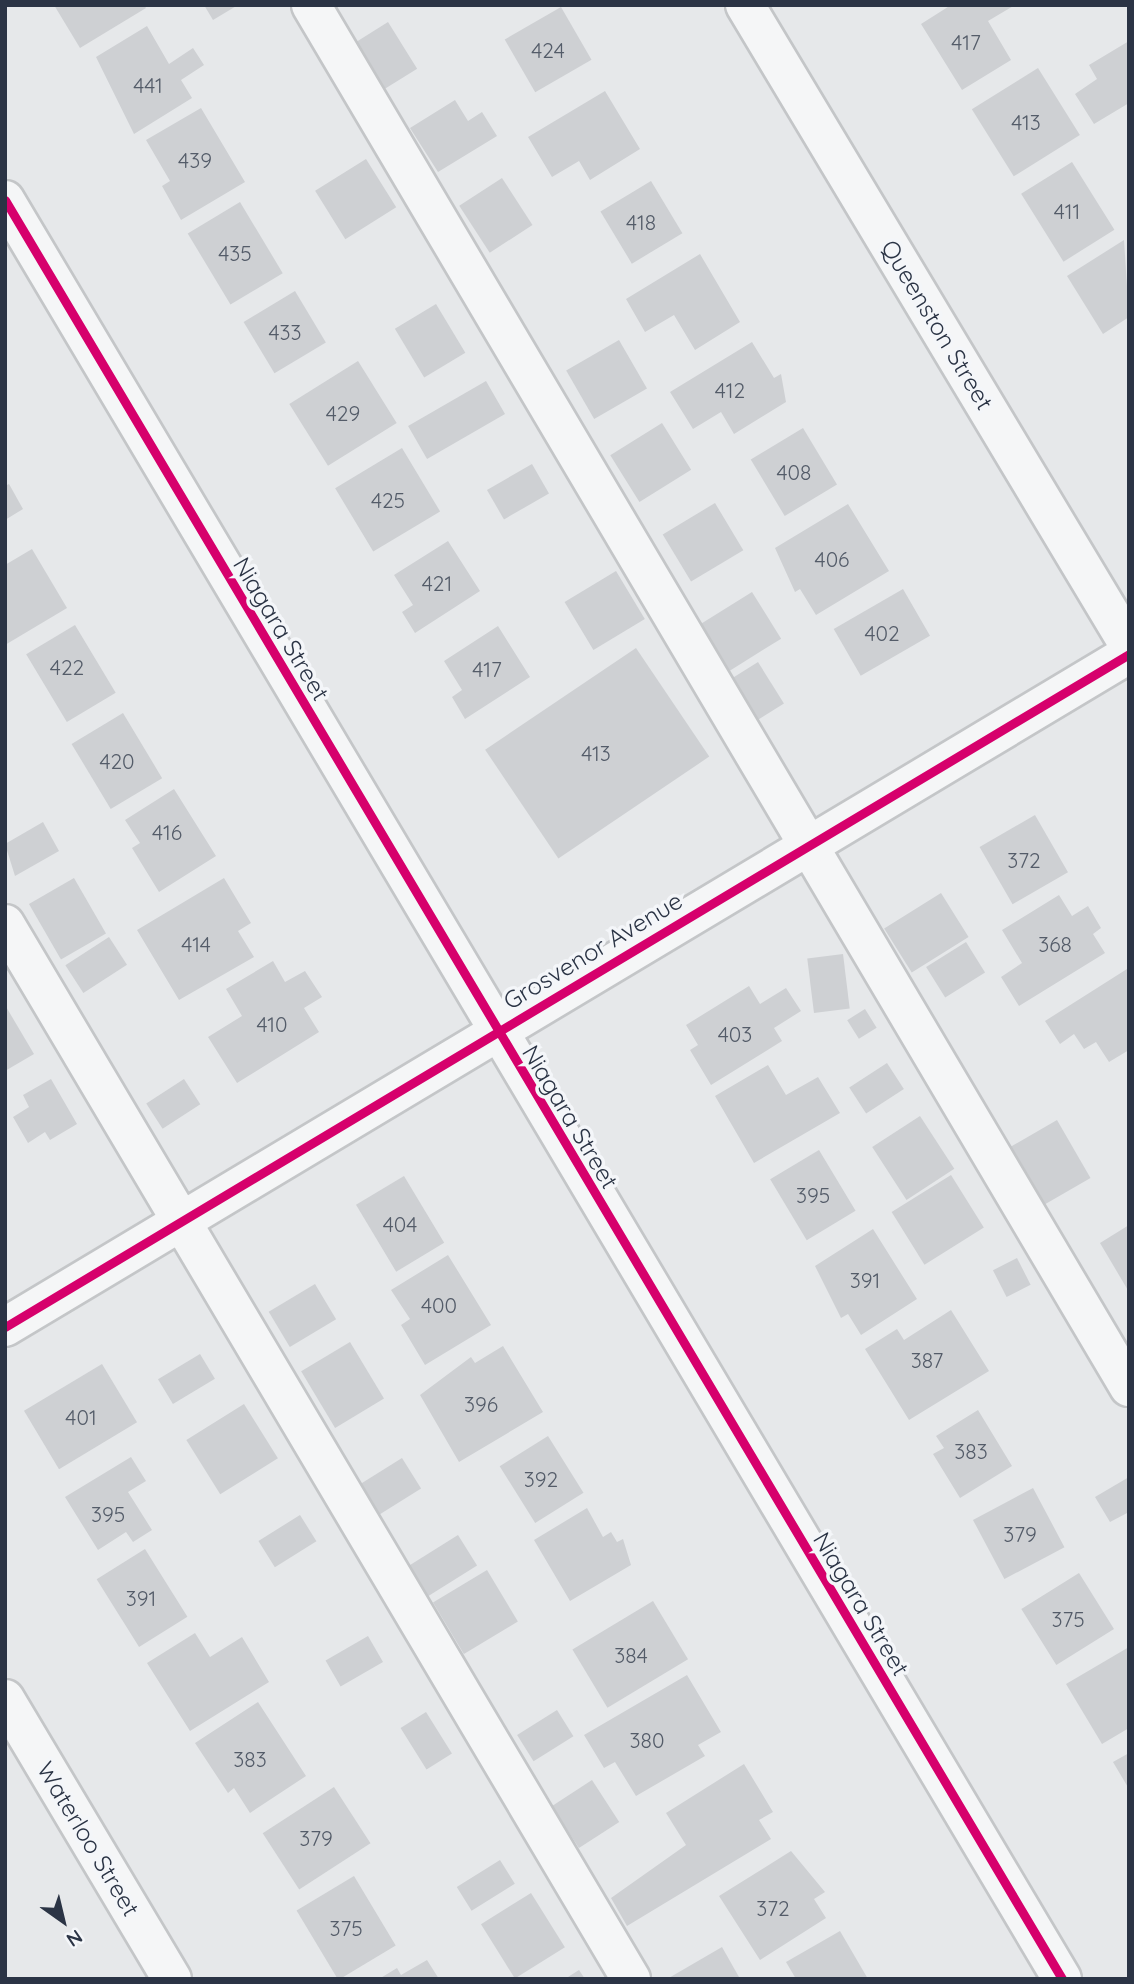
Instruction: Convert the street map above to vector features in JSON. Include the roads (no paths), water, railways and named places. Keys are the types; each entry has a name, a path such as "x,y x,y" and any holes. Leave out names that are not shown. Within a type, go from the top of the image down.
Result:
{"street":[{"path":"311,5 1129,1387"},
{"name":"Queenston Street","path":"746,5 1129,645"},
{"name":"Niagara Street","path":"5,200 1062,1979"},
{"name":"Grosvenor Avenue","path":"5,1327 180,1219 1129,654"},
{"path":"5,924 631,1979"},
{"name":"Waterloo Street","path":"5,1699 172,1979"}]}
